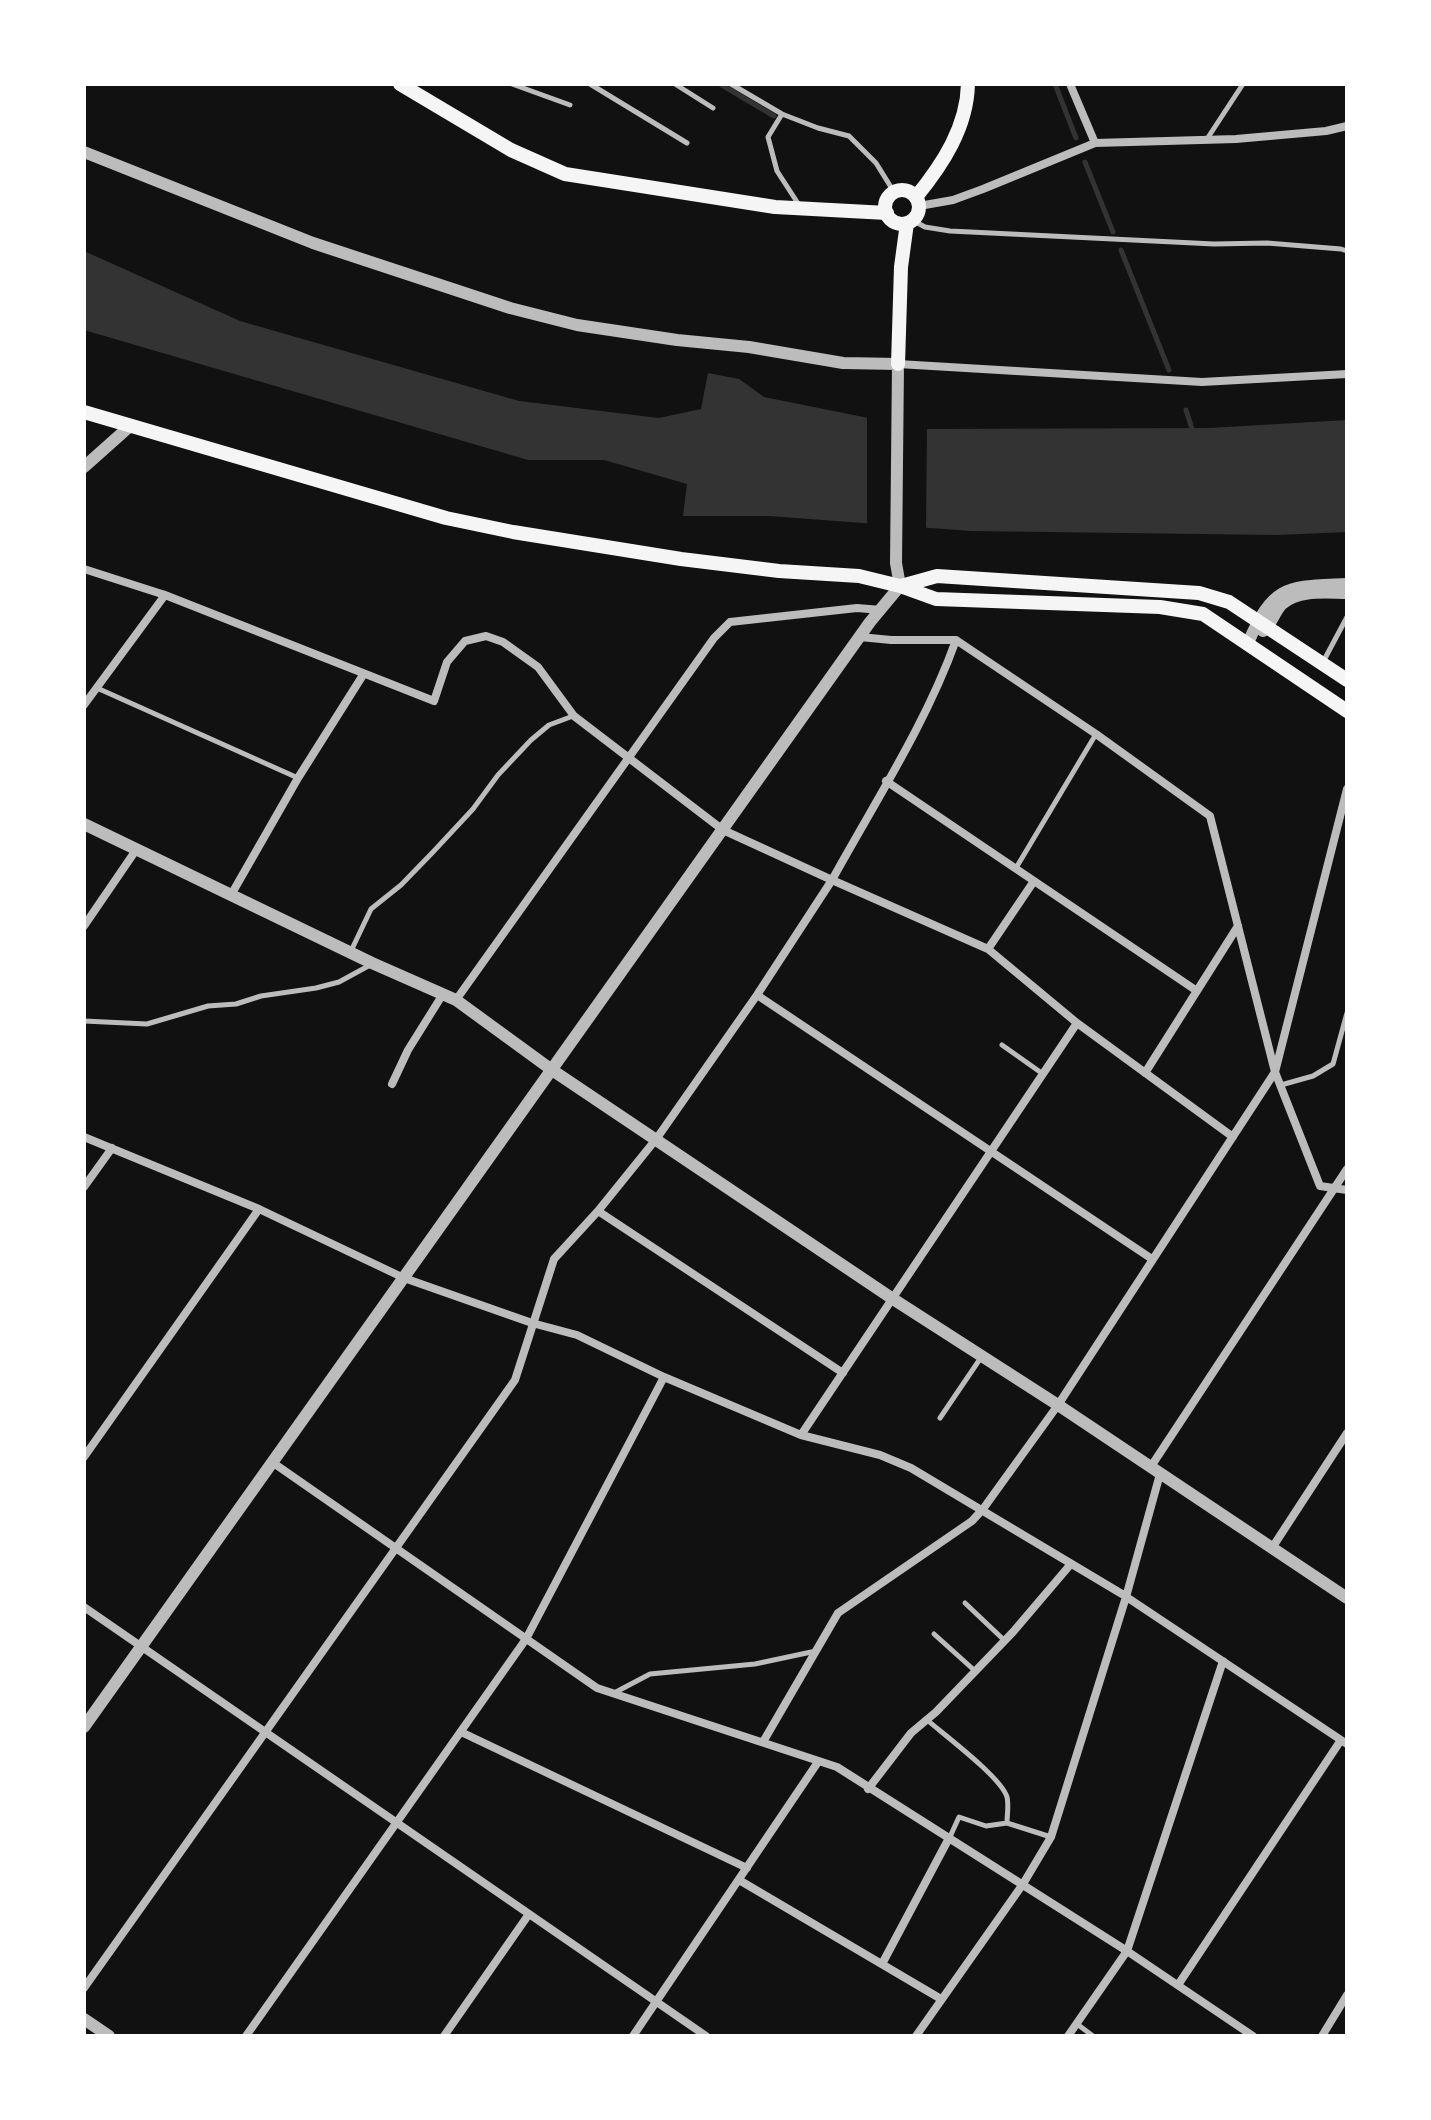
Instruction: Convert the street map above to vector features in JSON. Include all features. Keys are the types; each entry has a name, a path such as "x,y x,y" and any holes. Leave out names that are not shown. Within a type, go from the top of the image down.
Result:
{"main road":[{"path":"400,84 511,150 565,174 803,210 902,210"},
{"path":"898,370 902,210 948,153 967,107 968,84"},
{"path":"84,412 446,518 513,532 681,559 779,571 859,576 936,599 1160,607 1203,614 1347,711"},
{"path":"900,586 937,576 1199,593 1229,602 1347,680"}],"street":[{"path":"1070,84 1095,143"},
{"path":"902,210 953,200 1095,143 1206,140 1326,131 1347,126"},
{"path":"84,152 313,243 510,308 577,325 898,370 1202,382 1347,374"},
{"path":"84,1727 860,637 900,586 896,563 898,370"},
{"path":"84,467 130,426"},
{"path":"84,569 165,595 434,701 447,662 465,641 486,636 503,642 538,667 574,716 723,830 988,949 1077,1023 1233,1137"},
{"path":"1263,624 1274,598 1294,587 1347,584"},
{"path":"1248,643 1282,604 1313,593 1347,593"},
{"path":"84,705 165,595"},
{"path":"456,1000 714,638 730,622 857,608 882,610"},
{"path":"860,637 956,640 1096,734 1210,816 1275,1072 1320,1186 1347,1190"},
{"path":"84,1988 515,1380 554,1259 657,1138 757,995 832,880 946,670 956,640"},
{"path":"231,895 298,778 363,675"},
{"path":"886,781 1197,991"},
{"path":"763,1742 838,1613 972,1521 983,1509 1058,1405 1275,1072 1347,789"},
{"path":"84,824 372,963 456,1000 552,1070 893,1299 1347,1598"},
{"path":"84,926 136,850"},
{"path":"988,949 1034,881"},
{"path":"1145,1073 1238,926"},
{"path":"392,1084 408,1050 443,994"},
{"path":"757,995 1152,1259"},
{"path":"801,1435 1077,1023"},
{"path":"84,1137 259,1209 404,1278 532,1323 577,1335 664,1377 801,1435 880,1455 911,1468 1126,1597 1344,1742 1178,1985"},
{"path":"84,1187 112,1148"},
{"path":"916,2036 1023,1884 1051,1837 1126,1597 1155,1471 1347,1169"},
{"path":"84,1457 259,1209"},
{"path":"598,1211 843,1373"},
{"path":"246,2036 526,1639 664,1377"},
{"path":"1272,1548 1347,1433"},
{"path":"272,1462 597,1688 837,1767 1127,1951 1253,2036"},
{"path":"868,1789 911,1733 1004,1640 1070,1565"},
{"path":"84,1607 706,2036"},
{"path":"1068,2036 1127,1951 1223,1661"},
{"path":"461,1732 747,1868"},
{"path":"633,2036 818,1762"},
{"path":"882,1964 948,1840"},
{"path":"739,1880 941,1999"},
{"path":"444,2036 529,1914"},
{"path":"1322,2036 1347,1995"},
{"path":"84,2019 109,2036"}],"lane":[{"path":"512,84 570,105"},
{"path":"590,84 687,143"},
{"path":"675,84 713,108"},
{"path":"731,84 782,114 849,136 876,163 902,210 925,227 965,233 1201,244 1267,243 1347,251"},
{"path":"1206,140 1243,84"},
{"path":"782,114 768,137 771,155 777,171 803,210"},
{"path":"1322,663 1347,617"},
{"path":"97,688 298,778"},
{"path":"351,953 371,909 401,885 433,852 531,740 549,725 574,716"},
{"path":"1016,868 1096,734"},
{"path":"84,1021 147,1024 208,1006 236,1004 261,996 339,982 372,963"},
{"path":"1280,1085 1313,1076 1333,1064 1347,1013"},
{"path":"1002,1045 1043,1074"},
{"path":"940,1418 982,1356"},
{"path":"965,1603 1004,1640"},
{"path":"934,1634 974,1670"},
{"path":"613,1693 650,1674 755,1664 816,1651"},
{"path":"926,1719 1000,1787 1007,1797 1007,1823"},
{"path":"948,1840 959,1817 986,1826 1007,1823 1051,1837"},
{"path":"1077,2024 1093,2036"}],"shaded area":[{"path":"84,251 240,321 519,401 659,418 701,409 708,373 739,379 764,397 923,429 1209,428 1347,420 1347,532 1277,535 971,531 769,516 683,516 687,484 604,460 528,460 84,330"}],"pier":[{"path":"867,415 927,425 926,531 867,527"}],"waterway":[{"path":"720,84 774,116"},
{"path":"1055,84 1076,138"},
{"path":"1085,162 1113,232"},
{"path":"1121,250 1169,370"},
{"path":"1186,410 1193,432"}]}
